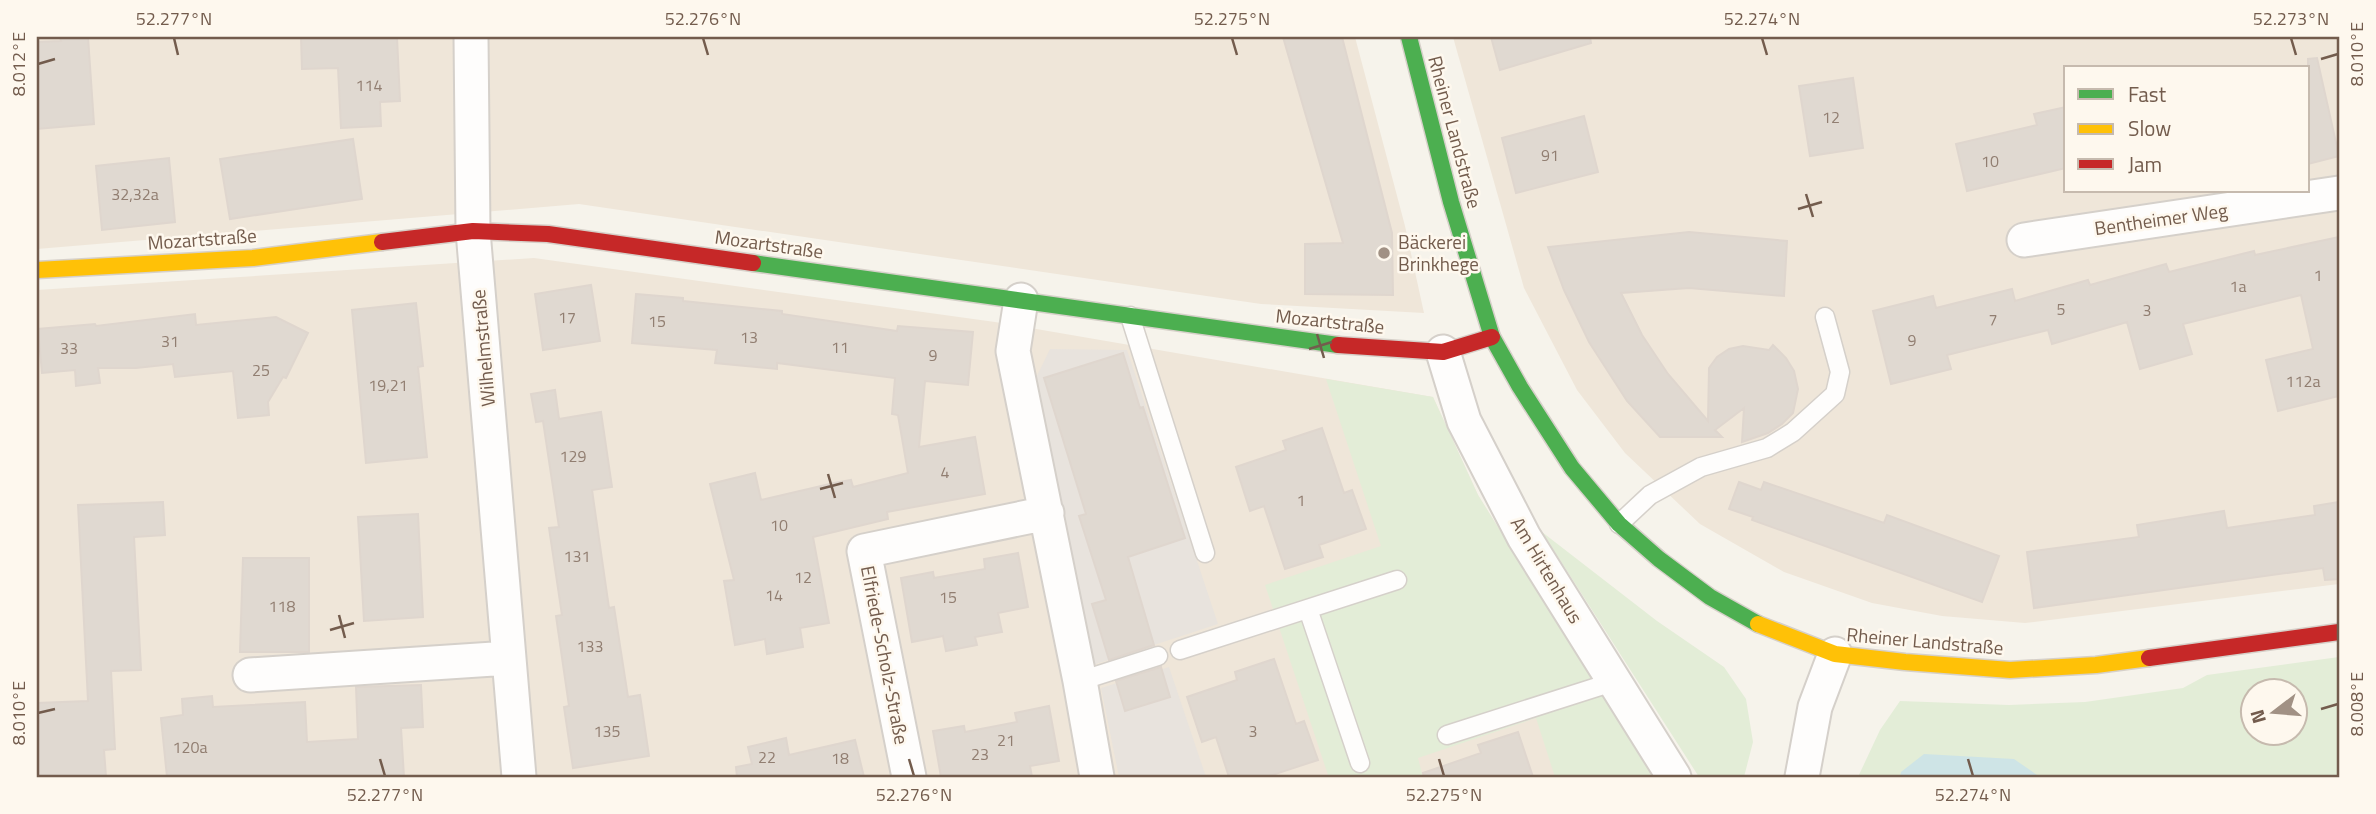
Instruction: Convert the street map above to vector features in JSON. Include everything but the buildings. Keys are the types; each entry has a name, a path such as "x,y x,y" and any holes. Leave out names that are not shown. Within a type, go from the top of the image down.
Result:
{"street":[{"name":"Wilhelmstraße","path":"471,37 473,231 519,777"},
{"name":"Rheiner Landstraße","path":"1409,37 1451,202 1492,337 1520,387 1572,468 1619,524 1659,559 1710,597 1762,627 1835,654 2010,670 2096,665 2339,632"},
{"name":"Bentheimer Weg","path":"2024,240 2339,193"},
{"name":"Mozartstraße","path":"37,270 253,258 473,231 548,234 1340,345 1443,352 1492,337"},
{"path":"1021,300 1013,351 1097,777"},
{"name":"Am Hirtenhaus","path":"1443,352 1464,421 1524,537 1674,777"},
{"name":"Elfriede-Scholz-Straße","path":"909,777 864,551 1047,513"},
{"path":"1802,777 1815,707 1835,654"},
{"path":"250,675 509,659"}],"lane":[{"path":"1130,316 1205,553"},
{"path":"1619,524 1650,495 1701,467 1767,448 1793,432 1835,394 1840,372 1825,317"},
{"path":"1180,650 1397,580"},
{"path":"1308,608 1360,763"},
{"path":"1080,681 1158,656"},
{"path":"1447,734 1616,681"}],"shaded area":[{"path":"37,37 1355,37 1405,226 1424,313 1261,304 579,204 37,249"},
{"path":"1453,37 2339,37 2339,584 2025,623 1942,616 1872,603 1784,572 1700,524 1625,453 1577,390 1524,288"},
{"path":"534,258 995,322 1433,397 1478,495 1653,777 37,777 37,290"},
{"path":"1050,349 1127,350 1218,624 1093,665 1036,378"},
{"path":"1169,667 1206,777 1119,777 1101,688"},
{"path":"1924,754 2014,759 2040,777 1900,777 1901,772"}],"green space":[{"path":"1326,379 1433,397 1478,495 1653,777 1555,777 1536,718 1418,758 1423,777 1323,777 1328,775 1265,585 1381,546"},
{"path":"1542,532 1657,621 1724,667 1746,699 1753,742 1744,777 1699,777"},
{"path":"2339,657 2339,777 1858,777 1880,730 1900,701 2009,705 2085,702 2183,688 2207,675"}],"traffic: fast":[{"path":"1409,37 1451,202 1492,337 1520,387 1572,468 1619,524 1659,559 1710,597 1758,624"},
{"path":"753,263 1338,345"}],"traffic: slow":[{"path":"37,270 253,258 382,242"},
{"path":"1758,624 1835,654 1905,662 2010,670 2096,665 2149,658"}],"traffic: jam":[{"path":"382,242 473,231 548,234 753,263"},
{"path":"1338,345 1443,352 1492,337"},
{"path":"2149,658 2339,632"}],"place":[{"name":"Bäckerei Brinkhege","path":"1384,253"}]}
